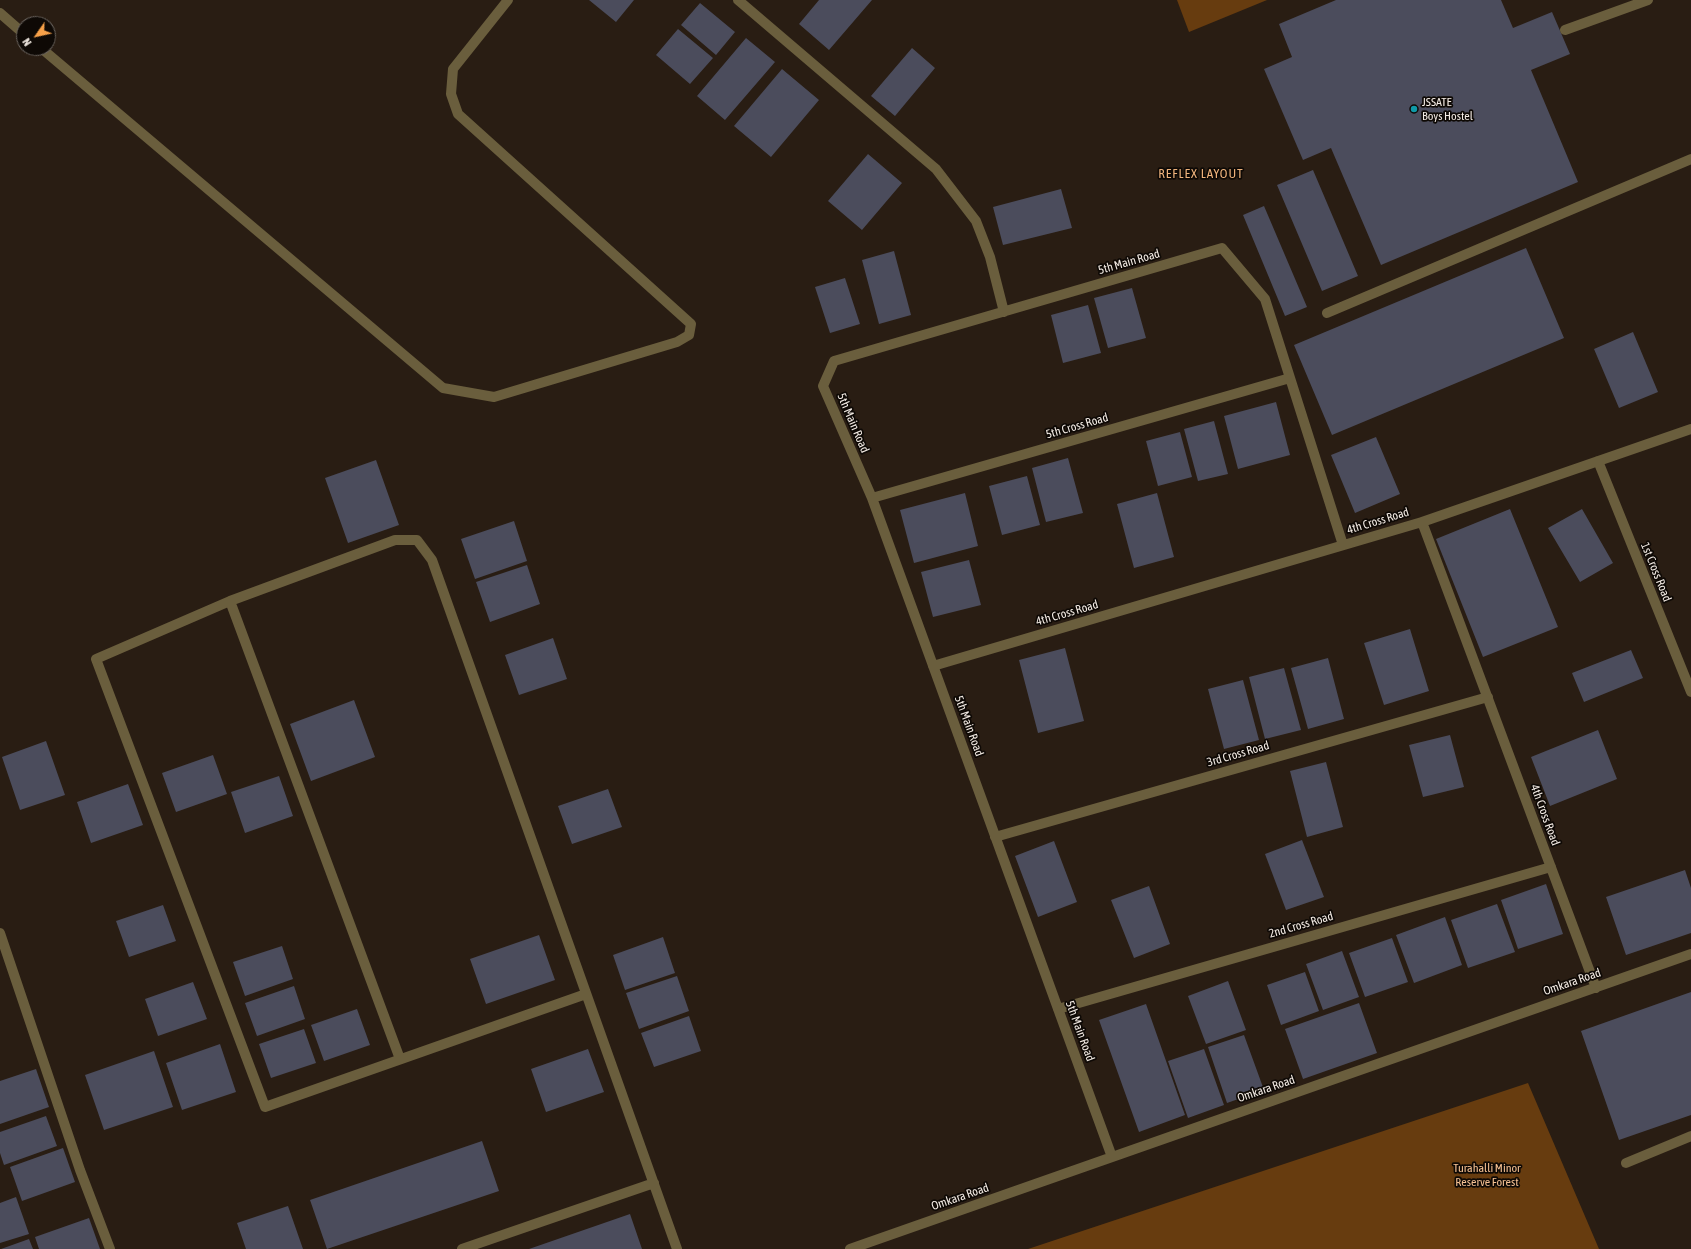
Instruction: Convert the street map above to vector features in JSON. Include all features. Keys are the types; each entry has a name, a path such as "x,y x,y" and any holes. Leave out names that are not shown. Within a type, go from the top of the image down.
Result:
{"street":[{"path":"50,56 443,388 494,397 677,342 689,335 691,324 458,114 451,94 453,69 508,0"},
{"path":"738,0 936,169 976,221 990,257 1004,312"},
{"path":"1565,30 1648,0"},
{"path":"0,13 16,27"},
{"path":"1327,313 1691,159"},
{"name":"5th Main Road","path":"1112,1157 872,498 824,386 834,361 1222,248 1265,299 1343,545"},
{"name":"5th Cross Road","path":"872,498 1290,378"},
{"path":"1422,522 1691,429"},
{"name":"1st Cross Road","path":"1598,461 1691,692"},
{"name":"4th Cross Road","path":"933,666 1422,522 1596,988"},
{"path":"586,994 264,1107 96,659 230,601 395,540 417,540 432,560 677,1249"},
{"path":"230,601 400,1059"},
{"name":"3rd Cross Road","path":"995,837 1488,697"},
{"name":"2nd Cross Road","path":"1058,1009 1551,867"},
{"path":"0,933 80,1170 110,1249"},
{"name":"Omkara Road","path":"850,1249 1691,954"},
{"path":"1626,1163 1691,1136"},
{"path":"462,1249 654,1183"}],"green space":[{"path":"1177,0 1267,0 1189,32"},
{"name":"Turahalli Minor Reserve Forest","path":"1528,1083 1599,1249 1028,1249"}],"building":[{"path":"589,0 634,0 616,22"},
{"path":"819,0 872,0 829,50 799,24"},
{"name":"JSSATE Boys Hostel","path":"1336,0 1501,0 1513,28 1552,12 1570,54 1531,70 1578,182 1381,265 1331,148 1303,160 1264,69 1292,57 1279,24"},
{"path":"700,3 735,32 716,55 681,25"},
{"path":"678,29 713,58 690,84 656,55"},
{"path":"746,38 775,62 725,120 697,96"},
{"path":"912,48 935,68 895,116 871,96"},
{"path":"782,69 819,100 771,157 734,126"},
{"path":"868,154 902,183 862,230 828,201"},
{"path":"1313,170 1358,276 1322,291 1277,185"},
{"path":"1061,189 1072,228 1003,245 993,207"},
{"path":"1264,206 1307,307 1285,316 1243,215"},
{"path":"1526,248 1564,338 1332,435 1294,345"},
{"path":"894,251 911,315 879,324 862,260"},
{"path":"845,278 860,324 830,333 815,287"},
{"path":"1132,288 1146,338 1108,348 1094,298"},
{"path":"1088,305 1101,353 1063,363 1051,315"},
{"path":"1633,332 1658,392 1619,408 1594,349"},
{"path":"1276,402 1290,455 1238,469 1224,416"},
{"path":"1214,421 1228,474 1198,481 1184,429"},
{"path":"1180,432 1192,477 1158,486 1146,441"},
{"path":"1376,437 1400,494 1355,513 1331,455"},
{"path":"1068,458 1083,513 1046,522 1032,468"},
{"path":"376,460 399,525 348,543 325,478"},
{"path":"1027,476 1040,525 1002,535 989,486"},
{"path":"965,493 978,546 914,563 900,510"},
{"path":"1157,493 1174,557 1134,568 1117,504"},
{"path":"1510,509 1558,627 1483,657 1436,539"},
{"path":"1582,509 1613,563 1580,582 1548,528"},
{"path":"514,521 527,561 475,579 461,539"},
{"path":"969,560 981,605 933,617 921,572"},
{"path":"527,565 540,604 490,622 476,582"},
{"path":"1410,629 1429,691 1384,705 1364,643"},
{"path":"553,638 567,679 519,695 505,655"},
{"path":"1065,648 1084,721 1038,733 1019,660"},
{"path":"1631,650 1643,678 1584,702 1572,673"},
{"path":"1328,658 1344,719 1308,729 1291,668"},
{"path":"1284,668 1301,730 1265,739 1249,677"},
{"path":"1243,680 1259,740 1224,749 1208,689"},
{"path":"354,700 375,757 311,781 290,724"},
{"path":"1598,730 1617,779 1550,806 1531,757"},
{"path":"1450,735 1464,787 1423,797 1409,745"},
{"path":"46,741 65,795 20,810 2,757"},
{"path":"213,755 227,794 176,812 162,773"},
{"path":"1326,762 1343,827 1307,837 1290,771"},
{"path":"279,776 293,816 245,833 231,792"},
{"path":"128,784 143,825 91,843 77,802"},
{"path":"608,789 622,827 572,844 558,806"},
{"path":"1302,840 1324,897 1286,910 1265,854"},
{"path":"1054,841 1077,902 1038,917 1015,856"},
{"path":"1685,870 1691,888 1691,933 1626,955 1606,897"},
{"path":"1546,884 1563,934 1518,949 1501,900"},
{"path":"1149,886 1170,944 1134,958 1111,900"},
{"path":"1497,904 1515,952 1468,968 1451,920"},
{"path":"163,905 176,941 129,957 116,921"},
{"path":"1445,917 1462,965 1414,983 1396,935"},
{"path":"539,935 555,980 486,1004 470,959"},
{"path":"663,937 675,973 625,990 613,955"},
{"path":"1392,938 1408,982 1365,997 1349,953"},
{"path":"282,946 293,979 245,996 233,962"},
{"path":"1342,951 1359,997 1323,1010 1306,964"},
{"path":"1305,972 1319,1011 1281,1025 1267,985"},
{"path":"677,976 689,1011 639,1029 626,993"},
{"path":"1228,981 1246,1030 1206,1044 1188,996"},
{"path":"193,982 207,1019 158,1036 145,999"},
{"path":"294,986 305,1019 257,1036 245,1003"},
{"path":"1691,992 1691,1115 1619,1140 1581,1031"},
{"path":"1359,1003 1377,1053 1303,1079 1285,1029"},
{"path":"1146,1004 1185,1115 1139,1132 1099,1020"},
{"path":"357,1009 370,1045 324,1061 311,1025"},
{"path":"689,1016 701,1051 654,1067 641,1033"},
{"path":"304,1029 316,1063 271,1078 259,1044"},
{"path":"1244,1035 1264,1090 1227,1103 1208,1047"},
{"path":"220,1044 236,1092 182,1110 166,1063"},
{"path":"588,1049 604,1092 546,1112 531,1069"},
{"path":"1204,1049 1224,1105 1188,1118 1168,1061"},
{"path":"154,1051 173,1107 104,1130 85,1075"},
{"path":"36,1069 49,1107 0,1124 0,1081"},
{"path":"46,1116 57,1146 4,1165 0,1153 0,1132"},
{"path":"482,1141 499,1191 327,1249 310,1200"},
{"path":"63,1148 75,1182 22,1201 10,1167"},
{"path":"16,1197 29,1234 0,1243 0,1203"},
{"path":"288,1206 303,1249 246,1249 237,1223"},
{"path":"630,1214 642,1249 529,1249"},
{"path":"89,1218 100,1249 39,1249 35,1237"},
{"path":"29,1239 33,1249 1,1249"}],"place":[{"name":"JSSATE Boys Hostel","path":"1414,109"}],"district":[{"name":"REFLEX LAYOUT","path":"1201,174"}]}
